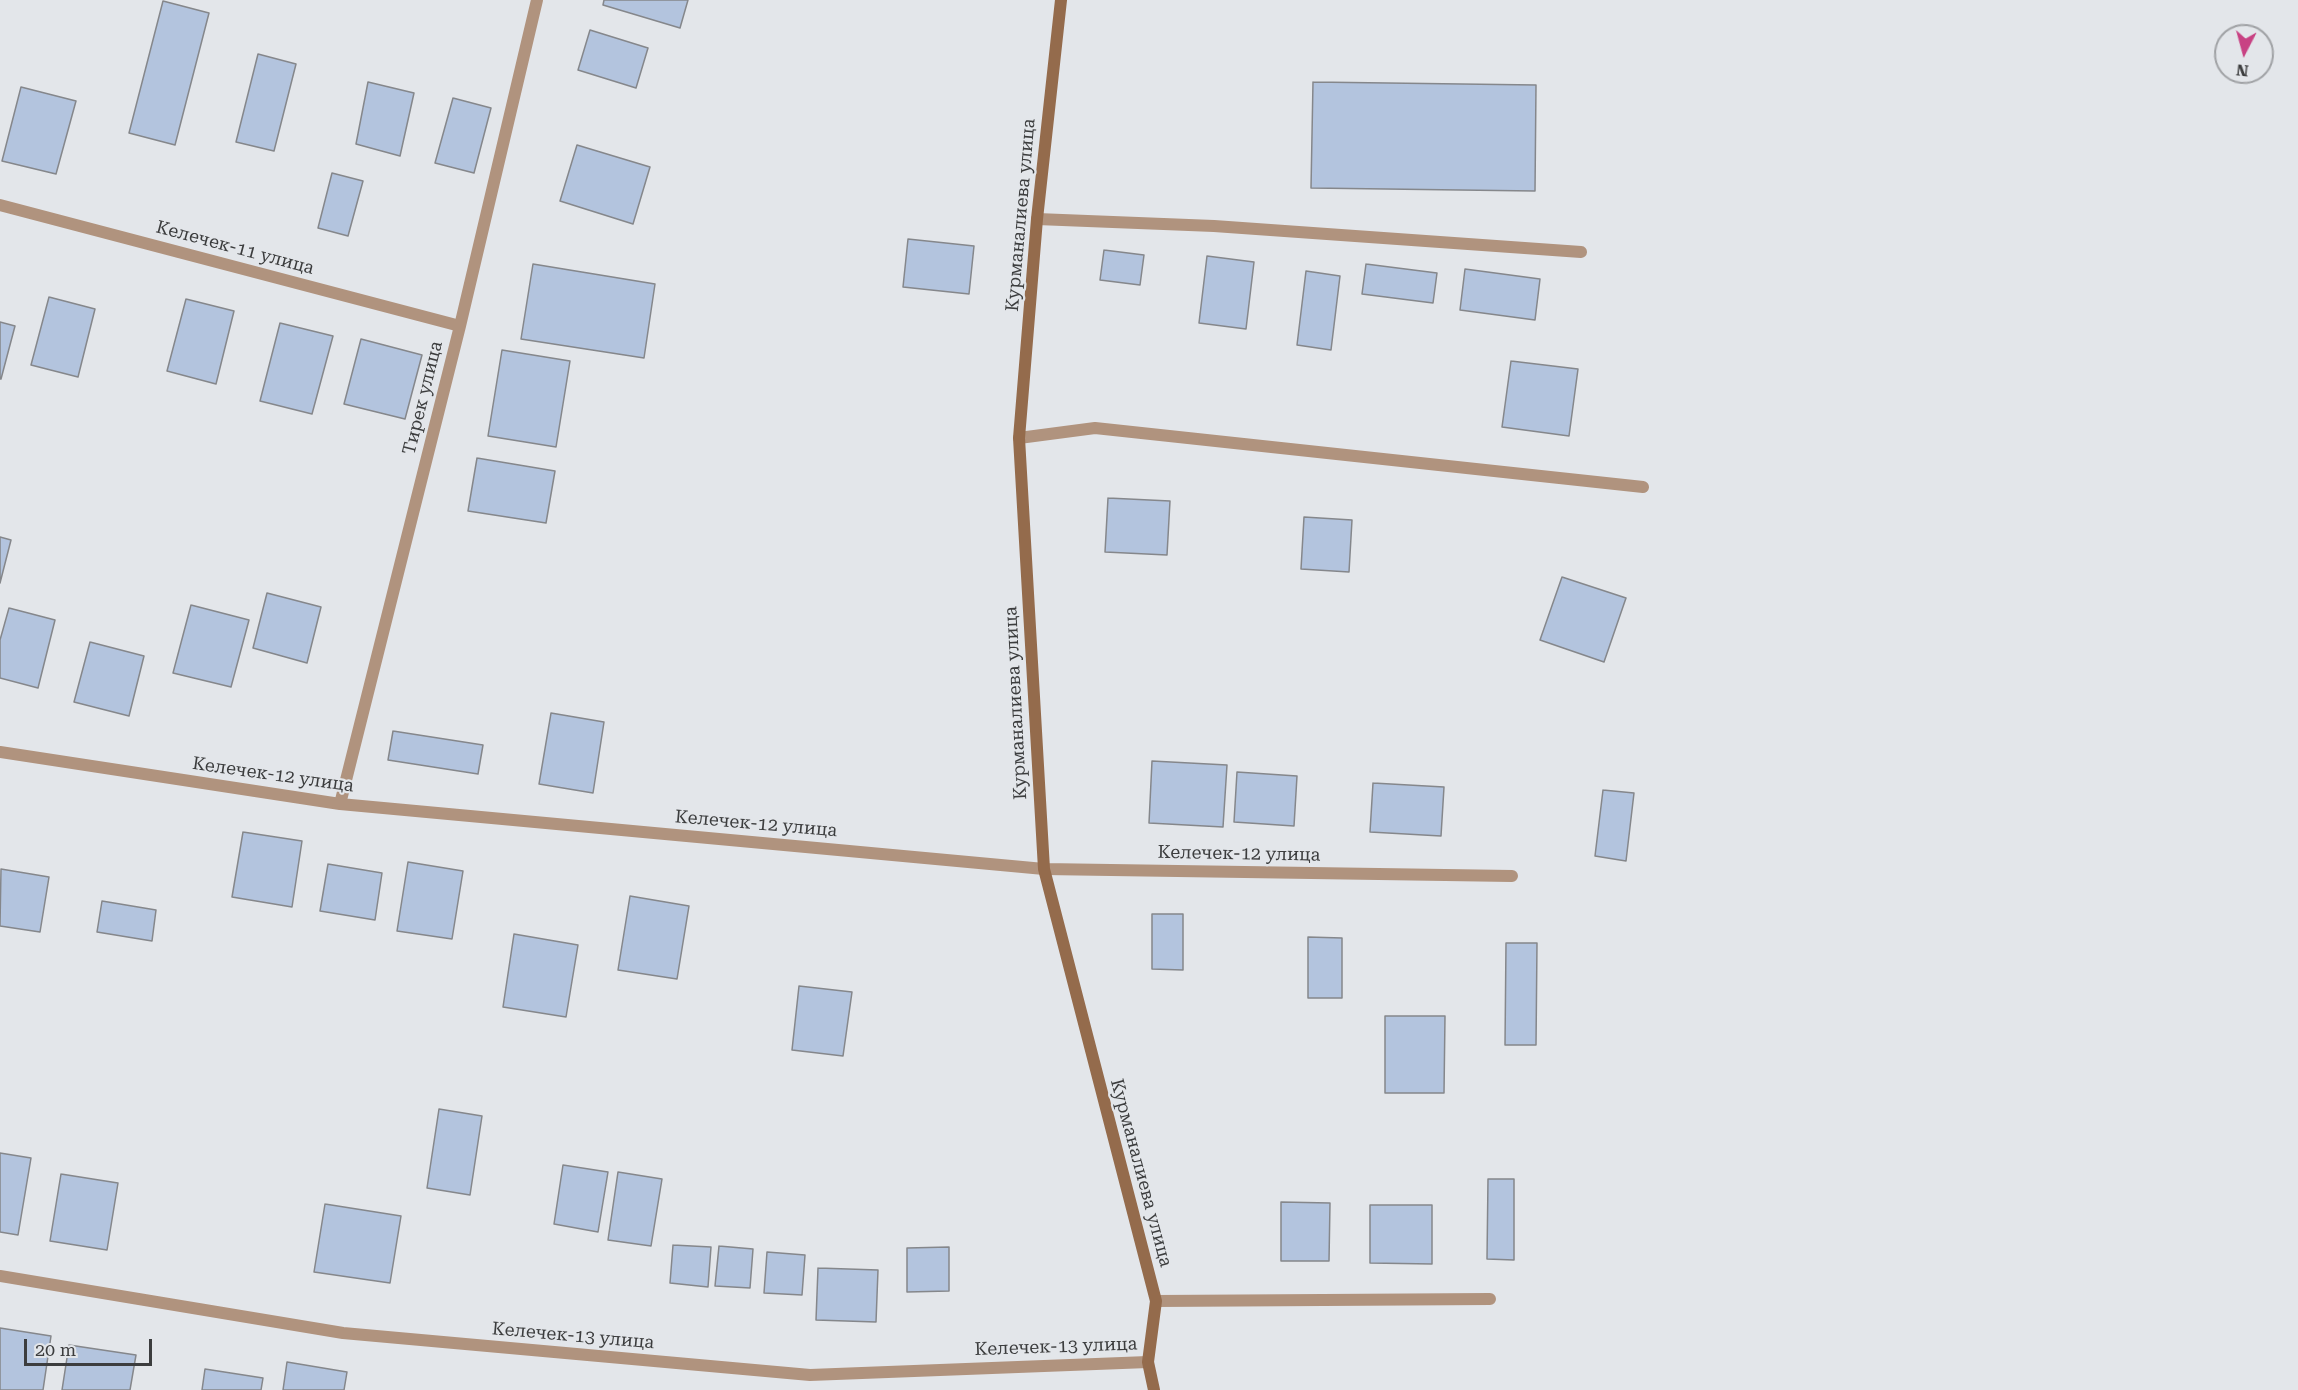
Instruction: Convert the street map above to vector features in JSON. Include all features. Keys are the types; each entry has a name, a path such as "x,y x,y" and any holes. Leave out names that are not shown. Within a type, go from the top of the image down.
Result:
{"street":[{"name":"Тирек улица","path":"340,804 460,326 537,0"},
{"name":"Курманалиева улица","path":"1061,0 1037,219 1019,438 1044,868 1156,1301 1148,1362 1154,1390"},
{"name":"Келечек-11 улица","path":"0,205 460,326"},
{"path":"1037,219 1214,226 1581,252"},
{"path":"1019,438 1095,428 1642,487"},
{"name":"Келечек-12 улица","path":"0,752 340,804 1044,868 1512,876"},
{"name":"Келечек-13 улица","path":"0,1276 343,1333 810,1375 1148,1362"},
{"path":"1156,1301 1490,1299"}],"building":[{"path":"604,0 688,0 680,28 603,5"},
{"path":"163,1 209,13 175,145 129,133"},
{"path":"590,30 648,48 636,88 578,70"},
{"path":"258,54 296,64 274,151 236,142"},
{"path":"368,82 414,93 400,156 356,144"},
{"path":"1313,82 1536,85 1535,191 1311,188"},
{"path":"21,87 76,101 56,174 2,161"},
{"path":"453,98 491,108 474,173 435,163"},
{"path":"577,145 650,167 633,224 560,201"},
{"path":"332,173 363,181 348,236 318,228"},
{"path":"908,239 974,246 969,294 903,287"},
{"path":"1104,250 1144,255 1140,285 1100,280"},
{"path":"1207,256 1254,262 1246,329 1199,323"},
{"path":"533,264 655,284 644,358 521,339"},
{"path":"1366,264 1437,273 1433,303 1362,294"},
{"path":"1465,269 1540,279 1535,320 1460,310"},
{"path":"1306,271 1340,276 1331,350 1297,345"},
{"path":"49,297 95,309 78,377 31,365"},
{"path":"186,299 234,311 216,384 167,371"},
{"path":"0,322 15,326 1,379 0,379"},
{"path":"280,323 333,336 312,414 260,401"},
{"path":"361,339 422,355 405,419 344,404"},
{"path":"502,350 570,361 556,447 488,436"},
{"path":"1511,361 1578,369 1569,436 1502,427"},
{"path":"477,458 555,471 546,523 468,511"},
{"path":"1108,498 1170,501 1167,555 1105,552"},
{"path":"1304,517 1352,520 1349,572 1301,569"},
{"path":"0,537 11,540 0,583"},
{"path":"1562,577 1626,598 1604,662 1540,640"},
{"path":"267,593 321,607 307,663 253,648"},
{"path":"191,605 249,620 231,687 173,673"},
{"path":"9,608 55,620 38,688 0,678 0,640"},
{"path":"90,642 144,656 129,716 74,702"},
{"path":"551,713 604,722 593,793 539,784"},
{"path":"393,731 483,745 478,774 388,760"},
{"path":"1152,761 1227,765 1223,827 1149,823"},
{"path":"1237,772 1297,776 1294,826 1234,822"},
{"path":"1373,783 1444,787 1441,836 1370,832"},
{"path":"1603,790 1634,793 1626,861 1595,856"},
{"path":"243,832 302,841 292,907 232,897"},
{"path":"408,862 463,871 452,939 397,931"},
{"path":"328,864 382,873 375,920 320,911"},
{"path":"1,869 49,877 40,932 0,926"},
{"path":"630,896 689,906 677,979 618,970"},
{"path":"102,901 156,910 152,941 97,932"},
{"path":"1152,914 1183,914 1183,970 1152,969"},
{"path":"514,934 578,945 566,1017 503,1007"},
{"path":"1308,937 1342,938 1342,998 1308,998"},
{"path":"1506,943 1537,943 1536,1045 1505,1045"},
{"path":"799,986 852,992 843,1056 792,1050"},
{"path":"1385,1016 1445,1016 1444,1093 1385,1093"},
{"path":"439,1109 482,1116 470,1195 427,1188"},
{"path":"0,1153 31,1158 18,1235 0,1232"},
{"path":"563,1165 608,1172 598,1232 554,1224"},
{"path":"618,1172 662,1179 651,1246 608,1240"},
{"path":"61,1174 118,1183 107,1250 50,1241"},
{"path":"1488,1179 1514,1179 1514,1260 1487,1259"},
{"path":"1281,1202 1330,1203 1329,1261 1281,1261"},
{"path":"325,1204 401,1216 390,1283 314,1272"},
{"path":"1370,1205 1432,1205 1432,1264 1370,1263"},
{"path":"673,1245 711,1247 708,1287 670,1283"},
{"path":"719,1246 753,1249 750,1288 715,1286"},
{"path":"949,1247 949,1291 907,1292 907,1248"},
{"path":"767,1252 805,1255 802,1295 764,1293"},
{"path":"818,1268 878,1270 876,1322 816,1320"},
{"path":"0,1328 51,1336 43,1390 0,1390"},
{"path":"69,1345 136,1355 130,1390 62,1390"},
{"path":"287,1362 347,1372 344,1390 283,1390"},
{"path":"205,1369 263,1378 261,1390 202,1390"}]}
